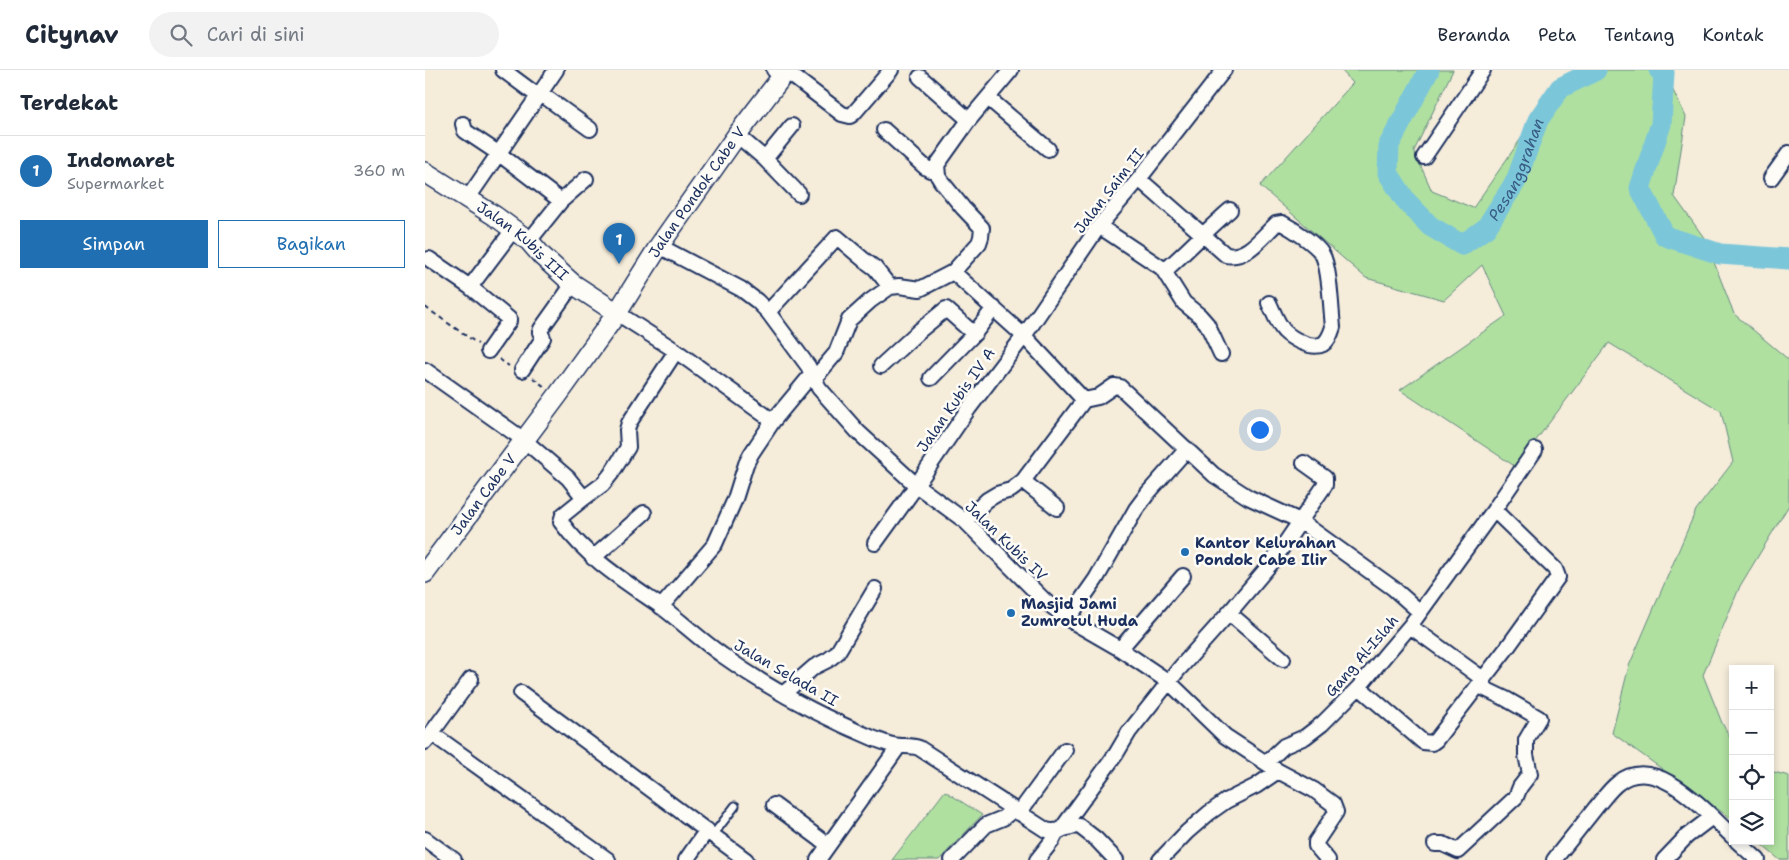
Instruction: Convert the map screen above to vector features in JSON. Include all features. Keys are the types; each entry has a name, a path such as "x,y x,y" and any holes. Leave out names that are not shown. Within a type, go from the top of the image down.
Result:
{"street":[{"path":"503,70 590,129"},
{"path":"468,198 556,70"},
{"path":"782,70 842,114 850,116 855,113 891,70"},
{"name":"Jalan Pondok Cabe V","path":"524,440 617,313 659,246 782,70"},
{"path":"661,607 715,544 735,499 746,464 773,421 836,353 849,320 870,301 890,287 899,286 920,289 953,272 979,243 982,228 949,192 941,181 937,170 940,160 969,120 1011,70"},
{"name":"Jalan Saim II","path":"1024,336 1099,226 1139,179 1224,70"},
{"path":"1424,156 1483,70"},
{"path":"920,77 969,120"},
{"path":"988,98 1048,149"},
{"path":"463,124 465,130 561,201"},
{"path":"765,159 792,126"},
{"path":"884,130 925,167 930,170 937,170"},
{"path":"737,135 765,159 799,194"},
{"path":"1771,178 1789,153"},
{"name":"Jalan Kubis III","path":"427,178 468,198 495,216 529,241 542,256 573,284 617,313"},
{"path":"529,241 561,201 586,178"},
{"path":"1139,179 1226,255 1236,257 1245,253 1276,224 1282,223 1319,249 1326,266 1333,327 1330,336 1324,343 1309,345 1291,337 1277,321 1269,303"},
{"path":"1162,268 1168,268 1202,234 1230,210"},
{"path":"1099,226 1162,268 1184,303 1207,324 1221,354"},
{"path":"471,287 513,230"},
{"path":"768,312 837,237 875,268 890,287"},
{"name":"Jalan Kubis IV","path":"659,246 741,289 757,300 768,312 833,405 857,432 916,485 965,522 1045,601 1068,619 1120,649 1169,682 1225,736 1250,754 1314,790 1335,807 1336,812 1315,842 1315,846 1328,860"},
{"path":"429,259 471,287 509,319 488,351"},
{"path":"953,272 1024,336 1084,400 1023,481 1011,490 997,494 987,500 965,522"},
{"path":"522,370 543,338 540,332 541,329 573,284"},
{"path":"931,378 974,334 994,308"},
{"path":"881,366 946,309 974,334"},
{"path":"617,313 677,351 773,421"},
{"name":"Jalan Kubis IV A","path":"875,543 969,408 1024,336"},
{"path":"425,370 524,440 569,478 584,498 603,484 629,447 627,430 629,423 677,351"},
{"name":"Gang Al-Islah","path":"1084,400 1098,397 1114,386 1120,387 1205,468 1248,497 1300,521 1393,588 1420,612 1359,687 1322,724 1305,737 1284,746 1266,763"},
{"name":"Jalan Cabe V","path":"425,573 524,440"},
{"path":"1068,619 1096,579 1136,509 1148,492 1187,450"},
{"path":"1420,612 1535,450"},
{"path":"1037,860 1116,754 1129,732 1169,682 1273,561 1325,485 1323,476 1304,463"},
{"path":"1023,481 1057,508"},
{"name":"Jalan Selada II","path":"584,498 563,515 561,522 593,558 661,607 721,655 783,694 850,728 887,743 919,748 1047,830 1059,831 1079,826 1116,860"},
{"path":"1359,687 1423,742 1427,743 1436,740 1483,680 1558,577 1555,569 1494,510"},
{"path":"593,558 644,513"},
{"path":"1120,649 1183,576"},
{"path":"783,694 837,652 875,589"},
{"path":"1229,613 1283,659"},
{"path":"1410,626 1483,680"},
{"path":"471,679 428,737 608,860"},
{"path":"1435,844 1443,844 1458,850 1516,797 1529,774 1526,740 1539,718 1483,688 1483,680"},
{"path":"521,693 746,860"},
{"path":"818,860 899,746"},
{"path":"952,860 986,825 1017,811 1065,750"},
{"path":"1160,860 1187,832 1209,813 1278,771"},
{"path":"1553,860 1617,783 1635,774 1645,774 1673,784 1729,833"},
{"path":"774,805 828,845"},
{"path":"1664,860 1687,836 1712,817"},
{"path":"686,860 710,832"},
{"path":"425,839 454,860"},
{"path":"1741,845 1757,860"}],"lane":[{"path":"710,832 735,806"}],"green space":[{"path":"1341,70 1453,70 1414,151 1432,191 1473,208 1558,85 1596,70 1663,70 1686,117 1674,196 1705,239 1734,314 1789,360 1789,505 1740,586 1703,675 1729,736 1729,817 1612,733 1629,666 1696,510 1733,462 1721,411 1609,343 1516,467 1400,390 1506,316 1482,265 1444,300 1366,278 1260,186 1353,83"},
{"path":"1774,772 1789,776 1789,860 1780,860 1762,845 1774,845"},
{"path":"945,791 982,815 939,860 892,860"}],"waterway":[{"name":"Pesanggrahan","path":"1429,70 1389,145 1388,173 1406,201 1430,226 1462,245 1486,228 1516,181 1538,120 1560,88 1596,70"},
{"name":"Pesanggrahan","path":"1659,70 1664,73 1661,124 1640,188 1665,236 1720,254 1789,259"}],"place":[{"name":"Indomaret","path":"619,264"},
{"name":"Kantor Kelurahan Pondok Cabe Ilir","path":"1185,552"},
{"name":"Masjid Jami Zumrotul Huda","path":"1011,613"}]}
